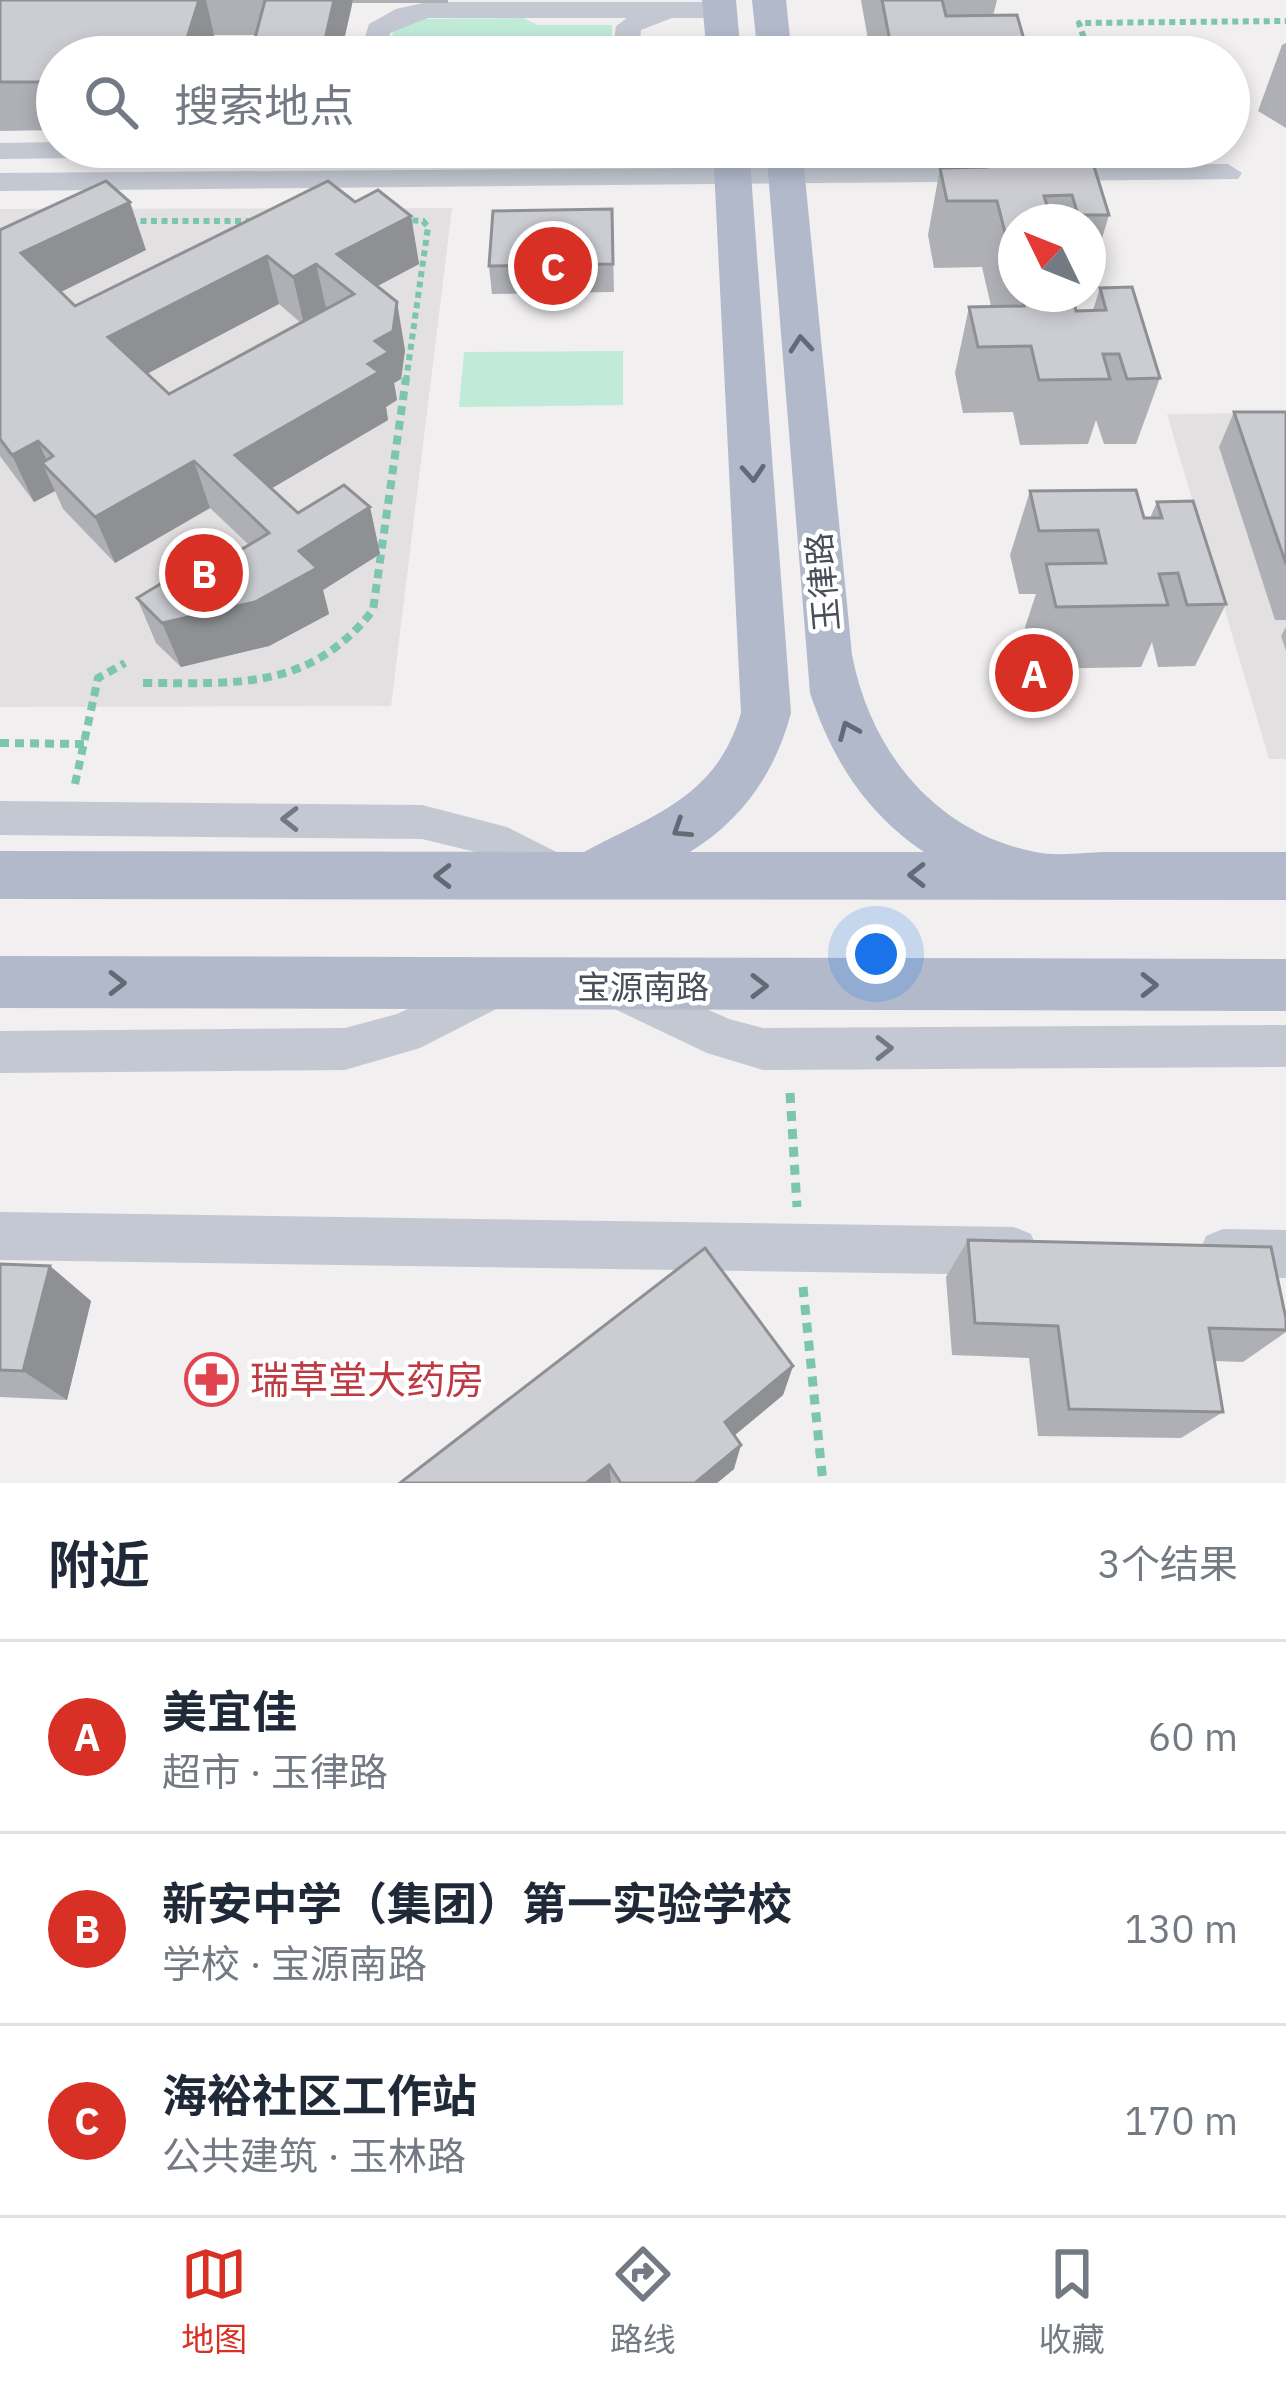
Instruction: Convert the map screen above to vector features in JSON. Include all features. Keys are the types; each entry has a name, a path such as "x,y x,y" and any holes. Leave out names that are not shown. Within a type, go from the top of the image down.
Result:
{"main road":[{"path":"769,0 773,36"},
{"path":"720,5 722,36"},
{"name":"玉律路","path":"568,876 667,839 697,819 744,774 760,744 766,713 764,654 732,168"},
{"name":"玉律路","path":"786,168 828,656 847,729 877,782 897,804 945,838 1028,871 1075,875"},
{"path":"764,654 782,671 802,674 821,667 828,656"},
{"path":"0,875 1286,876"},
{"name":"宝源南路","path":"0,982 498,987 1286,985"}],"street":[{"path":"376,36 378,29 405,14 428,10 531,5 668,10 720,5"},
{"path":"628,36 629,26 668,10"},
{"path":"0,151 36,151"},
{"path":"0,182 512,168"},
{"path":"1027,168 1228,173"},
{"path":"0,818 422,822 494,839 568,876"},
{"path":"612,986 723,1038 763,1048 1286,1046"},
{"path":"0,1052 345,1049 404,1034 498,987"},
{"path":"0,1237 1061,1252"},
{"path":"1180,1253 1286,1254"}],"path":[{"path":"1083,36 1079,23 1286,21"},
{"path":"121,221 258,220"},
{"path":"142,683 265,682 300,674 334,655 360,631 373,610 428,227 423,220 394,220"},
{"path":"75,785 98,678 125,662"},
{"path":"0,742 84,744"}],"shaded area":[{"path":"452,208 391,706 0,707 0,209"},
{"path":"1286,413 1286,759 1269,759 1167,414"}],"green space":[{"path":"523,18 538,25 612,25 612,36 392,36 394,29 419,19"},
{"path":"623,351 623,405 459,407 464,352"}],"building":[{"path":"0,0 199,0 188,36 36,36 36,82 0,82"},
{"path":"265,0 334,0 326,36 256,36"},
{"path":"882,0 942,0 946,16 1017,15 1023,36 889,36"},
{"path":"940,168 1094,168 1106,204 1075,204 1072,195 1044,196 1046,204 998,205 997,201 947,201"},
{"path":"106,181 130,202 21,253 75,306 328,181 355,202 378,190 411,216 337,254 397,302 393,331 375,341 389,352 368,364 379,372 235,455 298,513 344,485 370,507 299,551 317,568 255,602 162,623 137,598 162,583 172,591 269,533 194,461 95,517 42,463 53,456 38,441 12,455 0,439 0,230","holes":["267,256 293,277 316,264 354,294 169,394 108,337"]},
{"path":"612,209 613,264 489,266 493,211"},
{"path":"1132,287 1160,378 1127,379 1119,354 1103,354 1110,379 1039,380 1031,346 978,347 969,307 998,306 998,312 1106,312 1106,288"},
{"path":"1234,412 1286,412 1286,564"},
{"path":"1136,490 1144,518 1162,518 1157,502 1193,501 1226,604 1187,605 1178,573 1159,574 1168,605 1056,607 1046,564 1106,563 1098,530 1039,531 1030,491"},
{"path":"968,1240 1271,1247 1286,1330 1209,1328 1223,1412 1069,1409 1058,1326 975,1323"},
{"path":"705,1248 793,1366 725,1422 741,1445 695,1483 621,1483 609,1465 586,1483 400,1483"},
{"path":"0,1264 50,1266 23,1371 0,1370"}],"place":[{"name":"海裕社区工作站","path":"553,266"},
{"name":"新安中学（集团）第一实验学校","path":"204,573"},
{"name":"美宜佳","path":"1034,673"},
{"name":"瑞草堂大药房","path":"211,1379"}]}
